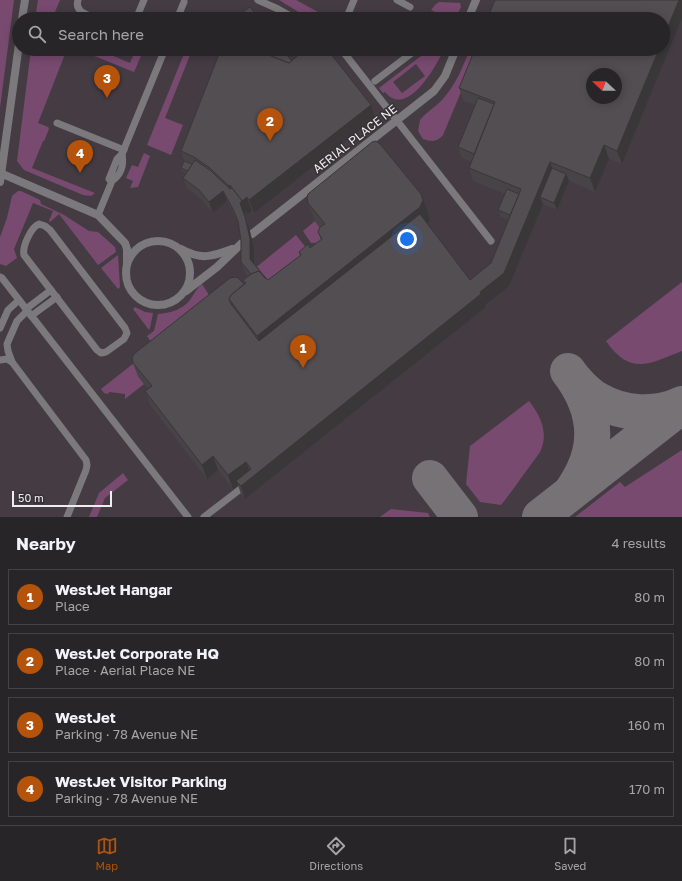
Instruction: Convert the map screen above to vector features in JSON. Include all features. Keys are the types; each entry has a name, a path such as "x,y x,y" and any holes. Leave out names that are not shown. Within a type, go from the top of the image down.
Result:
{"street":[{"path":"23,12 25,0"},
{"path":"471,12 476,0"},
{"path":"0,182 17,56"},
{"name":"AERIAL PLACE NE","path":"252,234 434,90 445,76 453,56"},
{"path":"1,173 98,215 121,237 129,242 167,242 190,254 209,257 239,245 217,267 180,296 163,304 154,304 144,302 136,296 130,288 126,269 127,249 121,237"},
{"path":"126,269 134,252 149,242"},
{"path":"176,246 183,252 188,260 190,270 190,279 180,296"}],"lane":[{"path":"78,0 77,6 82,12"},
{"path":"139,12 144,0"},
{"path":"258,0 283,12"},
{"path":"349,12 354,0"},
{"path":"396,0 410,7"},
{"path":"180,12 185,1"},
{"path":"98,215 110,180 118,177 124,164 123,152 162,56"},
{"path":"345,56 491,241"},
{"path":"375,81 408,56"},
{"path":"57,123 123,152"},
{"path":"38,224 45,226 50,230 125,328 127,333 125,338 108,351 104,353 99,352 51,290 24,255 24,249 31,230 38,224"},
{"path":"0,278 2,278 188,517"},
{"path":"51,290 17,321 7,344 12,362 86,460 86,470 68,517"},
{"path":"28,312 57,298"},
{"path":"0,328 8,310 19,300"},
{"path":"0,360 7,359 12,362"},
{"path":"204,517 253,478"}],"shaded area":[{"path":"0,0 682,0 682,517 0,517"},
{"path":"0,0 14,0 12,12 0,108"},
{"path":"38,0 60,0 55,12 36,12"},
{"path":"279,0 296,0 318,12 299,12"},
{"path":"439,2 460,3 461,7 458,12 435,12 431,10"},
{"path":"30,56 64,56 38,123 48,127 49,129 32,168 95,193 91,196 83,195 24,170 17,161"},
{"path":"94,56 114,56 130,63 133,56 141,56 134,72"},
{"path":"183,56 190,56 165,118 183,125 171,155 147,145"},
{"path":"421,56 440,56 426,80 410,96 402,99 393,98 385,92 383,93 379,88","holes":["416,64 425,76 402,93 393,82"]},
{"path":"467,56 476,56 443,135 434,141 423,139 418,131 420,120 448,93"},
{"path":"144,153 150,156 138,187 130,188 133,181 126,178 132,165 138,167"},
{"path":"18,191 40,200 41,204 64,215 89,231 98,232 115,247 116,252 98,265 59,214 50,222 49,221 53,211 33,203 14,249 17,258 6,266 0,264 0,237 7,218 12,196"},
{"path":"315,221 331,242 311,243 303,231"},
{"path":"296,235 311,254 277,297 254,269"},
{"path":"118,255 120,287 118,289 101,268"},
{"path":"237,282 137,371 138,376 144,384 125,399 125,394 109,392 108,394 104,393 101,389"},
{"path":"682,282 682,351 650,363 632,363 623,359 606,341"},
{"path":"202,284 209,295 151,342 147,336 154,331 158,314 180,309 190,300"},
{"path":"135,307 145,312 153,313 149,330 133,309"},
{"path":"529,401 540,419 544,432 543,445 540,452 501,505 480,502 466,484 470,446"},
{"path":"682,450 682,517 575,517 620,482 625,487"},
{"path":"123,473 128,480 105,498 97,517 89,517 99,493"},
{"path":"391,509 428,513 430,517 380,517"}],"building":[{"path":"495,0 679,0 670,22 670,12 490,12"},
{"path":"250,7 254,12 243,12"},
{"path":"218,56 272,56 289,63 298,56 332,56 371,105 249,200 247,197 242,201 230,185 229,186 210,168 194,157 181,151"},
{"path":"272,56 288,56 292,61 289,63"},
{"path":"472,56 656,56 617,151 604,145 590,178 550,162 504,273 480,292 481,294 241,486 236,481 251,469 246,462 228,475 213,456 202,465 145,391 152,386 133,363 132,358 134,354 230,278 235,277 244,284 231,295 229,299 231,304 259,341 420,214 470,280 491,263 521,189 469,168 495,102 459,88"},
{"path":"478,98 494,104 474,154 458,147"},
{"path":"376,141 421,194 423,200 420,207 257,336 229,299 231,295 246,283 243,280 253,273 259,271 268,280 301,255 299,252 308,244 310,248 322,239 318,232 320,227 325,224 308,203 308,194 372,142"},
{"path":"195,160 211,171 230,189 232,188 242,201 240,203 250,239 250,259 266,279 259,271 251,274 241,262 241,241 238,221 223,191 209,202 199,190 183,178"},
{"path":"184,161 192,164 188,171 181,168"},
{"path":"552,168 566,174 554,203 540,197"},
{"path":"507,189 519,194 510,215 498,210"}],"taxiway":[{"path":"568,371 583,394 591,419 592,432 588,459 583,472 572,491"},
{"path":"575,380 595,398 618,409 651,412 662,411 682,404"},
{"path":"540,517 682,406"},
{"path":"430,478 460,517"}],"place":[{"name":"WestJet","path":"107,98"},
{"name":"WestJet Corporate HQ","path":"270,141"},
{"name":"WestJet Visitor Parking","path":"80,173"},
{"name":"WestJet Hangar","path":"303,368"}]}
